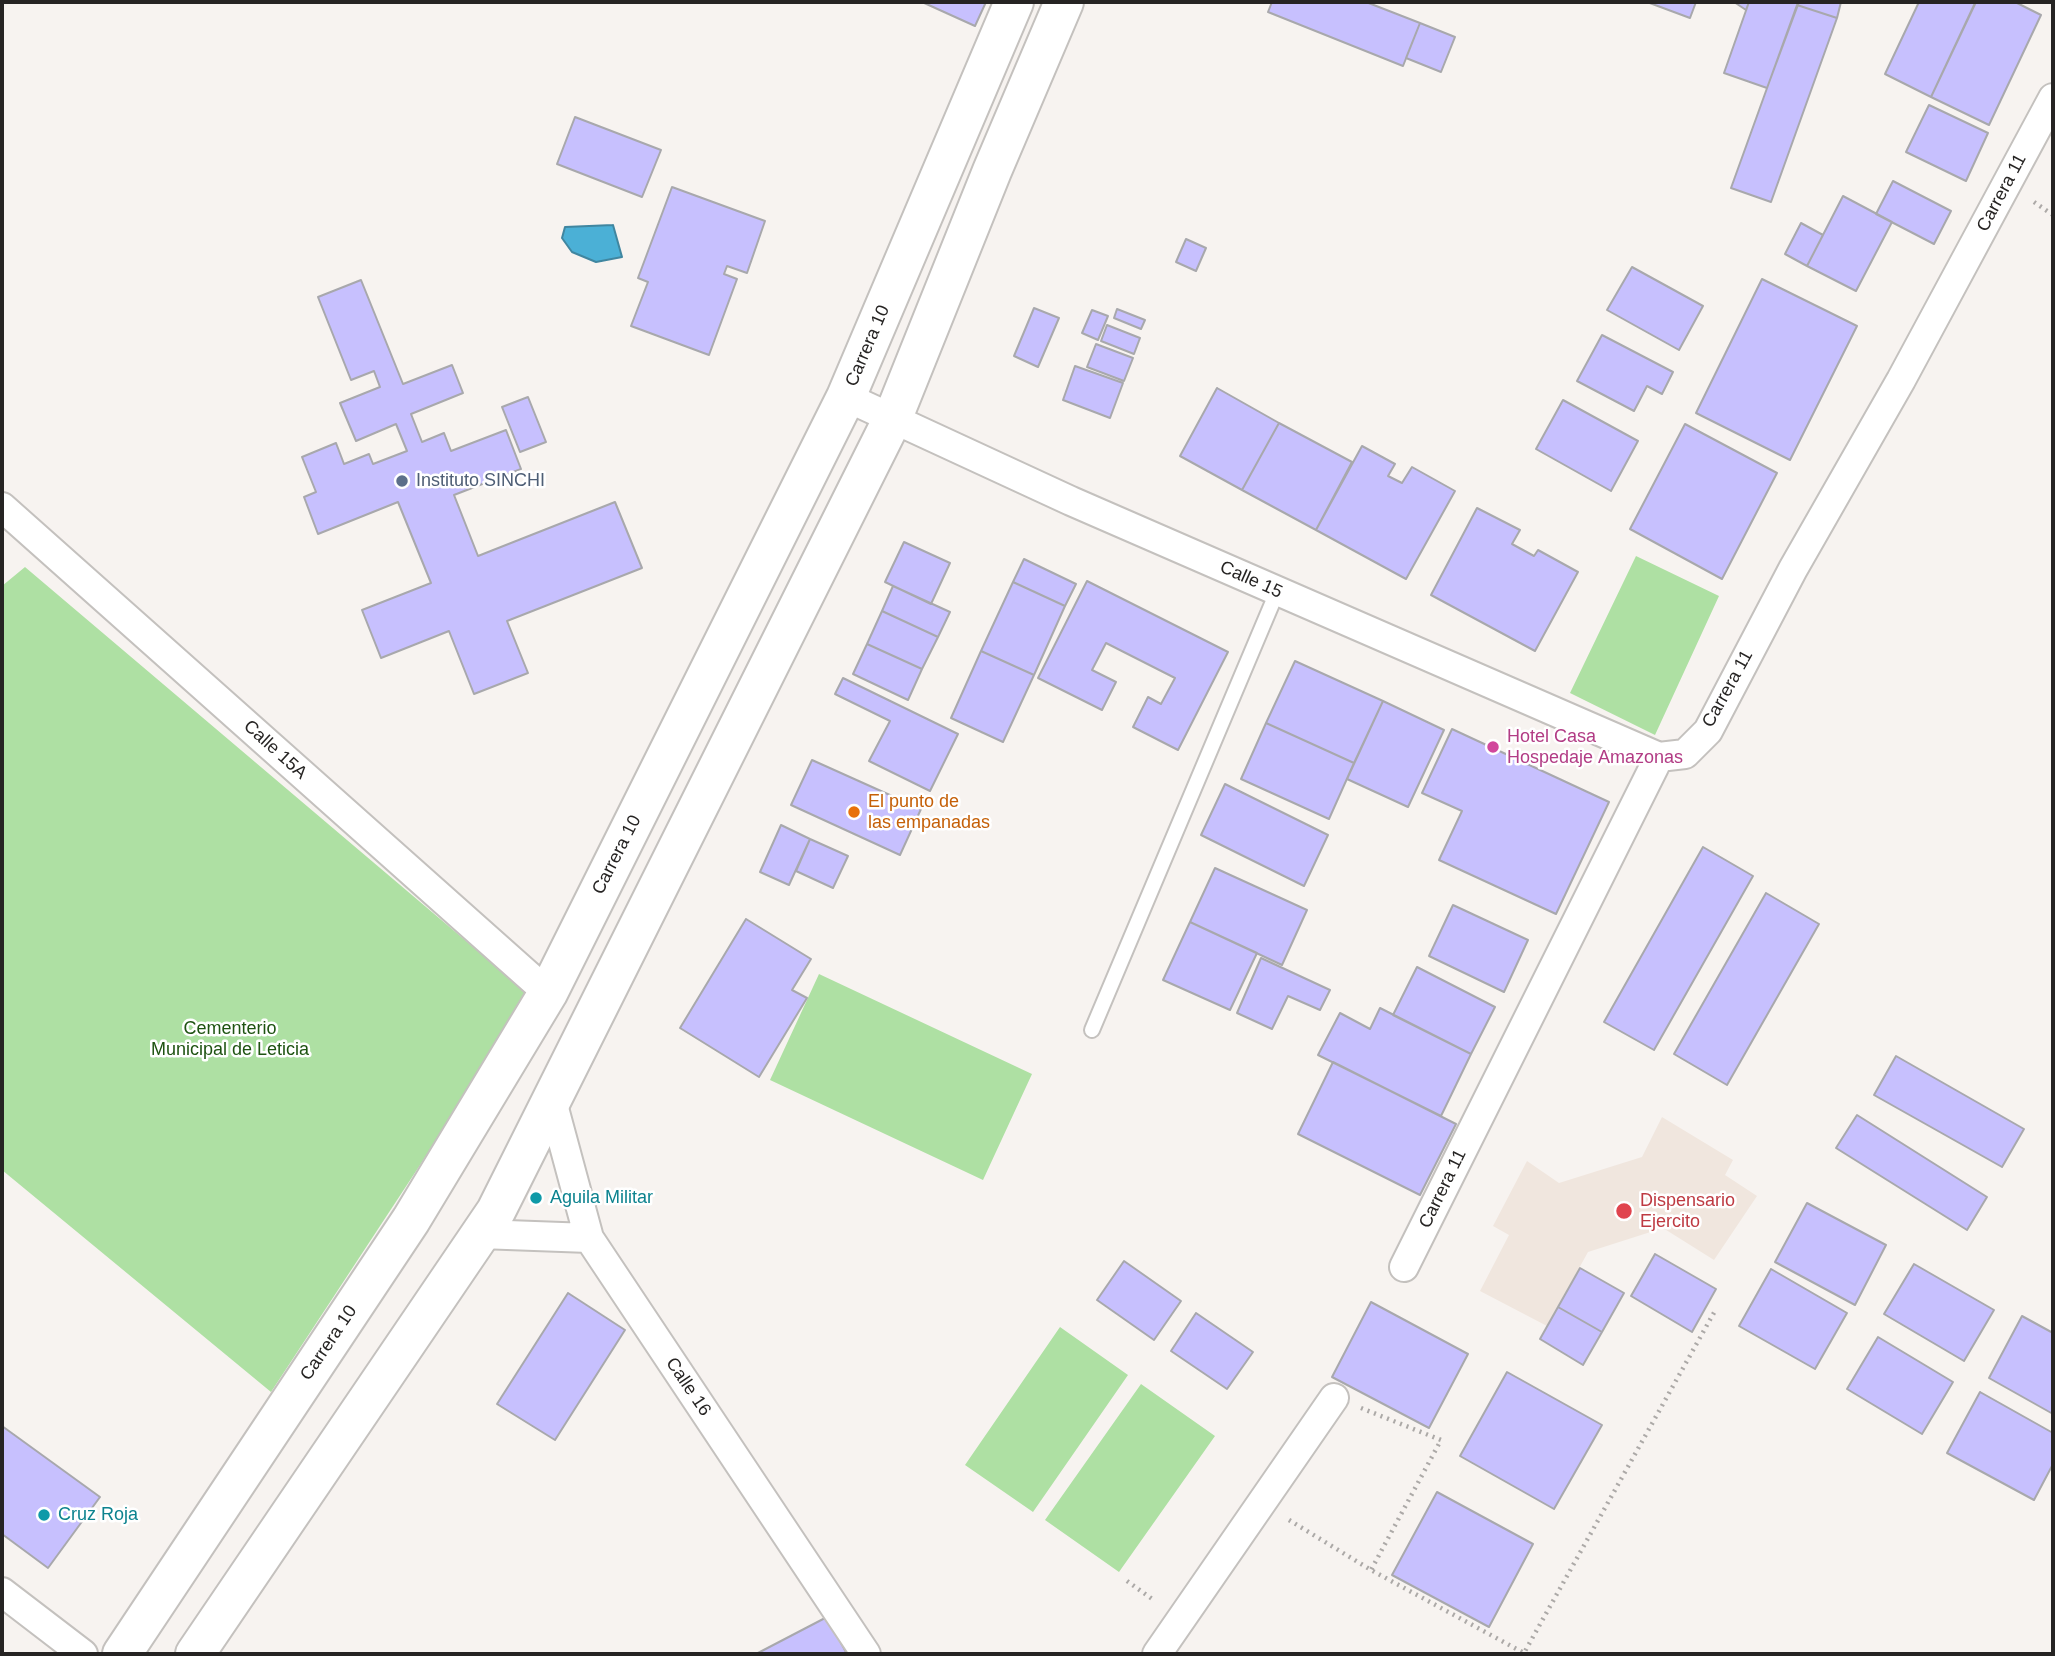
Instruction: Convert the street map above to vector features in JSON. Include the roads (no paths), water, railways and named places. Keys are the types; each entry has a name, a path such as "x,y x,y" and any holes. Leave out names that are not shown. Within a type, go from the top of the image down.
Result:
{"main road":[{"name":"Carrera 10","path":"122,1654 411,1220 548,993 846,397 1014,2"},
{"path":"195,1654 496,1211 892,419 1063,2"}],"street":[{"name":"Carrera 11","path":"1405,1266 1659,757 1685,754 1707,730 2053,98"},
{"name":"Calle 15","path":"846,397 1277,592 1659,757"},
{"name":"Calle 15A","path":"2,507 548,993"},
{"name":"Calle 16","path":"552,1101 589,1238 866,1654"},
{"path":"480,1234 589,1238"},
{"path":"1157,1654 1334,1398"},
{"path":"2,1592 83,1654"}],"lane":[{"path":"1092,1030 1277,592"}],"water":[{"path":"613,225 622,257 596,262 572,252 562,238 565,227"}],"place":[{"name":"Instituto SINCHI","path":"402,481"},
{"name":"Hotel Casa Hospedaje Amazonas","path":"1493,747"},
{"name":"El punto de las empanadas","path":"854,812"},
{"name":"Aguila Militar","path":"536,1198"},
{"name":"Dispensario Ejercito","path":"1624,1211"},
{"name":"Cruz Roja","path":"44,1515"}],"park label":[{"name":"Cementerio Municipal de Leticia","path":"230,1039"}]}
